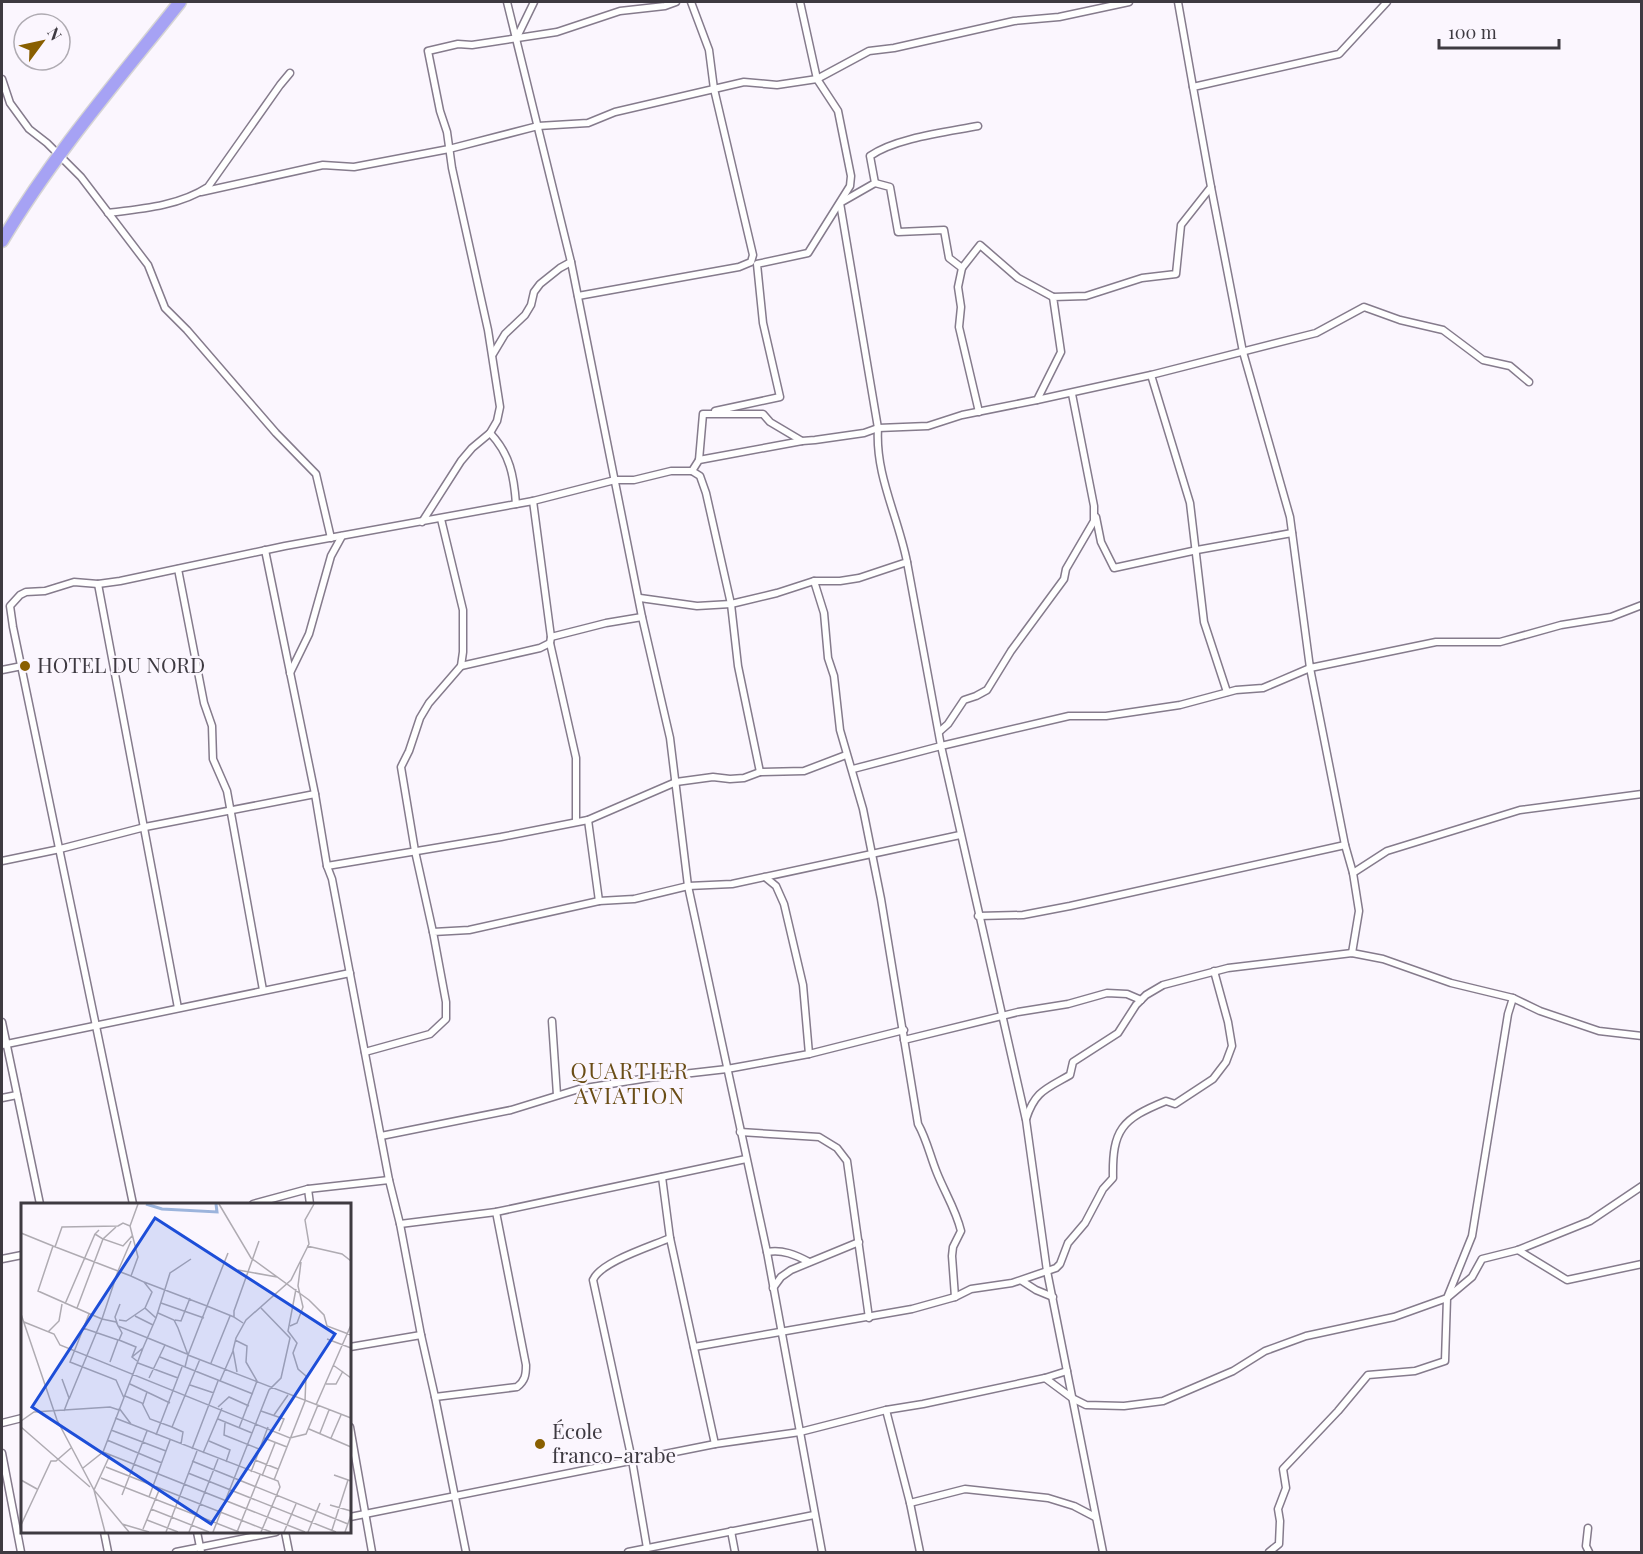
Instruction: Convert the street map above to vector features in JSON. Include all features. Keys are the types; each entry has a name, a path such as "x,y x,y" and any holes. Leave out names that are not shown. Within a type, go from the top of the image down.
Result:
{"highway":[{"path":"2,241 26,201 59,154 180,2"}],"street":[{"path":"507,2 571,262 642,617 670,738 688,886 767,1252 822,1552"},
{"path":"517,38 534,2"},
{"path":"422,522 461,461 490,433 497,421 500,407 492,355 428,51 458,44 472,45 557,32 620,11 665,6 676,2"},
{"path":"578,296 739,267 751,262 753,255 714,89 709,50 691,2"},
{"path":"703,414 780,397 763,323 756,264 808,253 850,186 851,176 838,111 817,79 800,2"},
{"path":"108,213 171,202 201,192 323,165 354,166 449,149 538,126 588,123 615,112 744,82 777,85 817,79 869,51 903,46 1014,21 1059,17 1129,2"},
{"path":"1178,2 1243,352 1290,517 1310,668 1345,845 1359,897 1352,953"},
{"path":"1193,87 1339,54 1388,2"},
{"path":"201,192 213,182 290,73"},
{"path":"2,79 10,103 29,129 59,154 81,177 148,265 165,308 187,330 276,433 316,474 331,538"},
{"path":"875,183 870,156 882,148 919,137 978,126"},
{"path":"840,203 875,183 890,188 898,232 944,230 949,258 962,268"},
{"path":"980,412 959,327 961,306 958,287 962,268 980,245 1018,278 1053,297 1086,296 1142,278 1176,274 1181,225 1211,187"},
{"path":"840,203 878,428 877,448 882,477 902,539 941,746 1026,1120 1047,1271 1103,1552"},
{"path":"492,355 505,334 525,315 531,305 534,292 540,284 571,262"},
{"path":"1037,400 1061,352 1053,297"},
{"path":"699,460 802,441 864,433 878,428 928,426 980,412 1151,375 1316,333 1364,307 1400,320 1443,330 1483,360 1510,366 1529,382"},
{"path":"1151,375 1190,503 1204,622 1227,692"},
{"path":"1072,393 1101,542 1114,568 1292,533"},
{"path":"703,414 763,414 770,422 802,441"},
{"path":"693,471 699,460 703,414"},
{"path":"490,433 499,442 511,462 516,504"},
{"path":"10,606 26,592 45,591 74,582 98,584 120,582 265,550 533,501 615,480 634,480 671,471 693,471 700,476 706,493 731,604 738,666 760,772"},
{"path":"533,501 550,640 576,758 576,821"},
{"path":"939,732 948,724 964,700 987,690 1011,651 1064,579 1066,569 1094,521 1094,506"},
{"path":"365,1052 430,1034 446,1018 446,1002 415,851 401,767 420,718 429,703 461,666 465,644 464,620 441,519"},
{"path":"290,673 309,634 331,556 342,537"},
{"path":"265,550 315,794 327,866 332,879 389,1180 400,1224 466,1552"},
{"path":"640,598 697,606 731,604 814,581 859,578 907,562"},
{"path":"178,569 204,703 212,726 213,759 227,791 231,810 263,990"},
{"path":"814,581 824,614 828,658 834,676 840,730 863,809 891,951 918,1124 926,1138 936,1171 961,1231 953,1247 952,1256 955,1297"},
{"path":"98,584 178,1008"},
{"path":"2,605 10,606"},
{"path":"853,769 1069,716 1106,716 1180,705 1227,692 1263,688 1310,668 1436,642 1500,642 1562,625 1611,617 1641,605"},
{"path":"10,606 133,1203"},
{"path":"461,666 540,648 550,640 606,623 642,617"},
{"path":"2,670 22,666"},
{"path":"327,866 588,820 676,782 713,777 744,778 760,772 804,771 846,755"},
{"path":"2,861 60,849 145,826 315,794"},
{"path":"1353,873 1386,851 1520,810 1641,794"},
{"path":"588,820 599,901"},
{"path":"433,932 470,930 599,901 634,899 688,886 732,884 960,835"},
{"path":"978,916 1023,915 1070,906 1345,845"},
{"path":"765,877 776,886 784,904 803,985 809,1054"},
{"path":"1026,1120 1032,1102 1044,1089 1070,1075 1072,1062 1118,1033 1141,1000 1163,985 1228,968 1352,953 1383,959 1450,983 1513,998 1540,1011 1599,1031 1641,1036"},
{"path":"694,1347 869,1318 955,1297 971,1288 1022,1281 1056,1268 1060,1264 1068,1243 1085,1223 1102,1189 1113,1178 1112,1153 1122,1126 1130,1118 1147,1108 1166,1101 1175,1104 1213,1079 1226,1062 1232,1046 1214,971"},
{"path":"4,1044 350,973"},
{"path":"904,1040 1018,1012 1068,1004 1107,993 1127,994 1141,1000"},
{"path":"1269,1552 1278,1544 1280,1521 1278,1509 1286,1488 1283,1468 1338,1411 1368,1375 1415,1371 1444,1361 1447,1298 1472,1236 1508,1014 1513,998"},
{"path":"552,1021 557,1095"},
{"path":"2,1022 4,1044 40,1203"},
{"path":"381,1136 511,1110 579,1089 648,1077 726,1069 809,1054 904,1030"},
{"path":"2,1098 17,1095"},
{"path":"740,1132 819,1137 837,1148 847,1161 869,1318"},
{"path":"400,1224 496,1212 746,1159"},
{"path":"662,1178 670,1238 715,1444"},
{"path":"257,1203 308,1189 389,1180"},
{"path":"1045,1378 1072,1398 1086,1405 1124,1406 1163,1401 1233,1371 1265,1351 1306,1336 1394,1317 1447,1298 1472,1277 1482,1259 1518,1250 1590,1221 1641,1186"},
{"path":"308,1189 310,1203"},
{"path":"435,1397 508,1389 517,1387 523,1382 526,1365 496,1212"},
{"path":"647,1548 632,1460 593,1280 595,1274 608,1265 670,1238"},
{"path":"773,1288 781,1277 791,1270 859,1242"},
{"path":"767,1252 777,1250 809,1262"},
{"path":"1518,1250 1567,1280 1641,1264"},
{"path":"2,1259 21,1255"},
{"path":"1022,1281 1053,1297"},
{"path":"351,1347 421,1335"},
{"path":"351,1517 715,1444 800,1432 886,1410 1045,1378 1067,1371"},
{"path":"886,1410 920,1552"},
{"path":"2,1423 21,1418"},
{"path":"351,1433 372,1552"},
{"path":"2,1453 21,1552"},
{"path":"910,1503 965,1490 1048,1498 1074,1506 1095,1517"},
{"path":"628,1552 814,1515"},
{"path":"1588,1528 1586,1546 1589,1552"},
{"path":"731,1531 735,1552"},
{"path":"104,1533 108,1552"},
{"path":"197,1533 201,1550"},
{"path":"176,1552 201,1550 272,1533"},
{"path":"285,1533 288,1552"}],"place":[{"name":"HOTEL DU NORD","path":"25,666"},
{"name":"École franco-arabe","path":"540,1444"}],"district":[{"name":"QUARTIER AVIATION","path":"630,1084"}]}
